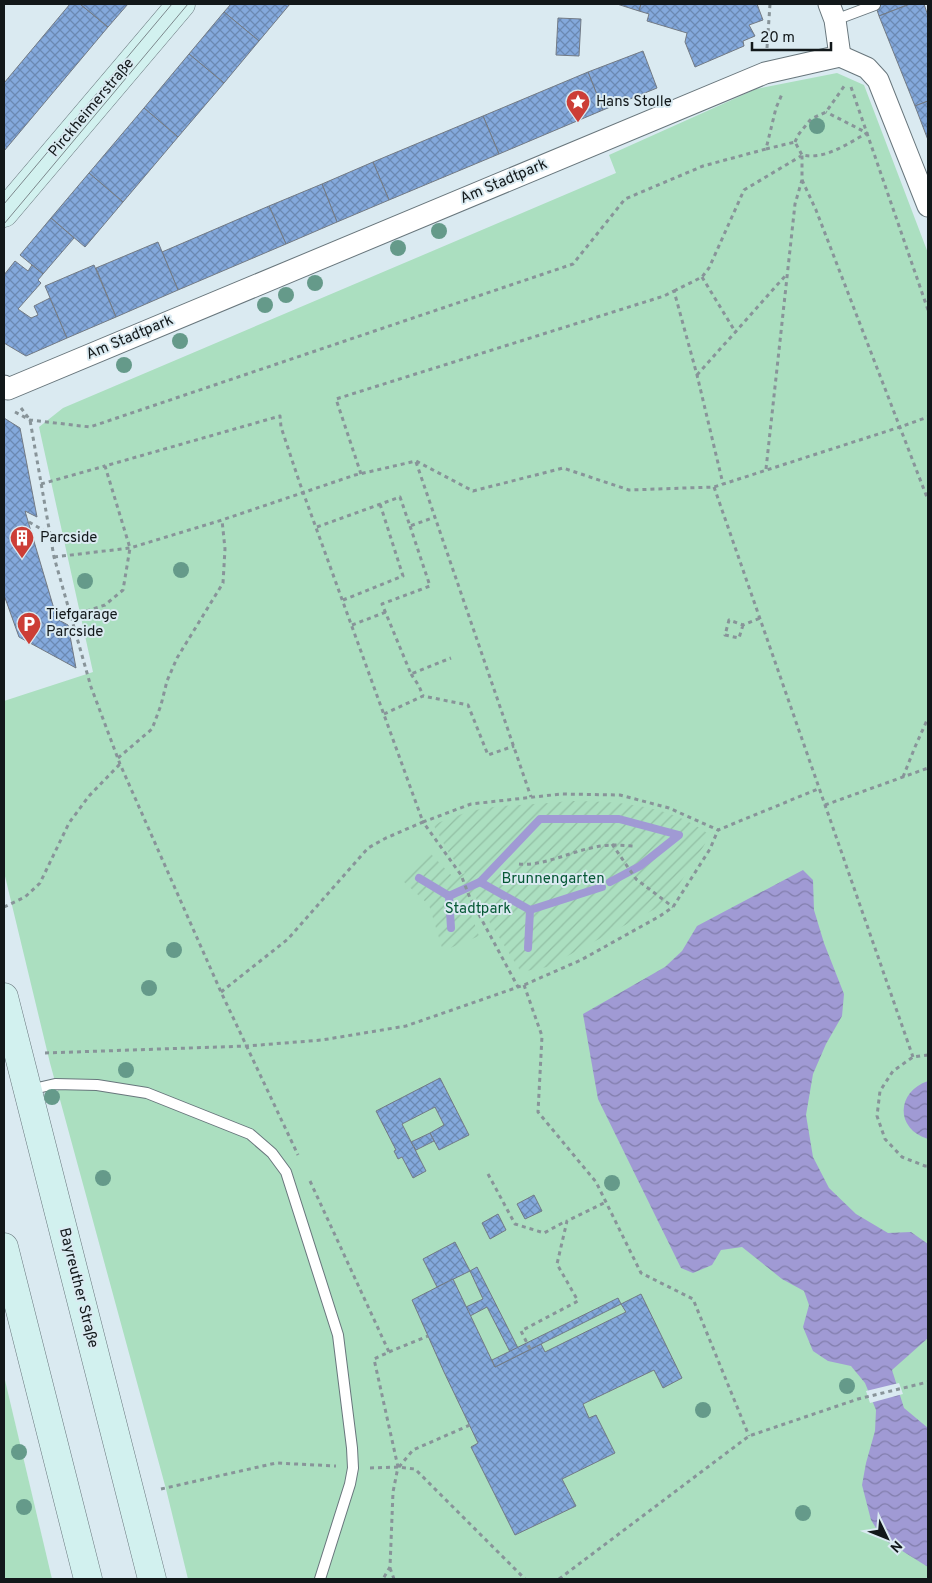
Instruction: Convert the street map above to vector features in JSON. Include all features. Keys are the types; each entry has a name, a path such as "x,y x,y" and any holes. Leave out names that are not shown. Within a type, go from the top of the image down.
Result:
{"main road":[{"name":"Pirckheimerstraße","path":"4,213 181,4"},
{"name":"Bayreuther Straße","path":"4,997 152,1579"},
{"path":"4,1247 88,1579"}],"street":[{"path":"832,12 840,56 867,68 878,80 928,206"},
{"name":"Am Stadtpark","path":"6,387 765,73 840,56"}],"lane":[{"path":"832,12 875,5"},
{"path":"28,1091 55,1084 97,1085 147,1093 250,1134 272,1153 286,1172 338,1334 352,1448 353,1468 320,1579"}],"path":[{"path":"839,82 848,80"},
{"path":"795,142 810,119 826,112 848,80"},
{"path":"848,80 928,310"},
{"path":"766,149 776,108 784,92"},
{"path":"826,112 866,133"},
{"path":"361,474 336,399 645,302 674,291 702,277 709,268 744,190 802,155 813,158 834,151 866,133"},
{"path":"30,420 90,428 573,264 624,199 703,166 795,142"},
{"path":"766,469 795,204 802,180 802,155 795,142"},
{"path":"802,180 816,210 928,500"},
{"path":"697,375 787,275"},
{"path":"702,277 736,333"},
{"path":"674,291 697,375 723,484"},
{"path":"6,387 30,420 54,557 91,687 120,764 221,992 247,1046"},
{"path":"41,484 280,416 281,426 304,492 423,822 461,875 470,898 518,987"},
{"path":"54,557 130,548 361,474 416,461 472,491 563,468 629,490 714,487 928,417"},
{"path":"416,461 532,797"},
{"path":"71,616 105,605 123,590 130,548 105,466"},
{"path":"714,487 913,1057"},
{"path":"317,526 400,497 430,586 382,604 411,674 423,696"},
{"path":"343,600 403,576 380,504"},
{"path":"410,526 435,517"},
{"path":"118,758 152,728 161,706 167,681 178,658 223,583 225,549 222,520"},
{"path":"29,522 50,534"},
{"path":"352,625 386,612"},
{"path":"742,625 739,638 725,635 728,620 742,625 760,618"},
{"path":"411,674 451,658"},
{"path":"384,714 423,696 468,705 488,755 514,746"},
{"path":"903,778 928,718"},
{"path":"4,907 25,897 40,883 69,823 89,796 120,764"},
{"path":"825,805 928,768"},
{"path":"45,1053 247,1046 322,1040 406,1026 524,985 581,960 660,916 673,907 710,848 718,830 818,789"},
{"path":"221,992 288,939 368,848 423,822 471,804 561,794 620,795 669,808 718,830"},
{"path":"612,844 636,880 673,907"},
{"path":"519,864 532,865 592,847 612,844 634,846"},
{"path":"524,985 542,1036 538,1112 596,1182 641,1273 693,1299 749,1436"},
{"path":"928,1055 913,1057 893,1071 880,1091 877,1116 885,1139 902,1157 928,1166"},
{"path":"488,1174 514,1224 544,1233 606,1202"},
{"path":"530,1350 522,1331 578,1302 557,1264 567,1221"},
{"path":"389,1352 428,1336"},
{"path":"559,1579 749,1436 858,1399 928,1382"},
{"path":"398,1467 413,1450 470,1426"},
{"path":"161,1489 276,1463 353,1468 398,1467 415,1469 525,1579"},
{"path":"390,1567 394,1579"}],"green space":[{"name":"Stadtpark","path":"837,73 864,85 928,253 928,1579 188,1579 166,1489 50,1063 4,872 4,701 93,672 39,427 63,408 616,173 609,155 756,89"},
{"name":"Brunnengarten","path":"568,801 623,803 658,810 692,823 707,833 705,844 668,902 547,967 521,972 475,896 466,901 479,936 443,951 429,905 403,881 429,852 454,878 465,873 450,855 434,826 440,822 476,810"},
{"path":"4,1376 52,1579 4,1579"}],"water":[{"path":"803,870 813,880 814,910 824,943 844,994 842,1016 826,1044 813,1074 806,1115 813,1157 829,1188 856,1214 888,1233 911,1232 928,1244 928,1338 892,1370 904,1408 928,1428 928,1567 883,1539 871,1520 862,1485 875,1431 876,1410 865,1383 851,1366 828,1361 813,1351 803,1327 809,1305 804,1291 782,1279 742,1247 721,1250 712,1265 693,1273 681,1268 598,1099 583,1014 665,967 682,951 697,926"},
{"path":"928,1081 928,1139 917,1134 910,1127 905,1119 904,1110 905,1102 910,1093 917,1086"}],"pier":[{"path":"899,1383 903,1394 870,1403 866,1391"}],"building":[{"path":"70,4 80,4 108,27 4,151 4,83"},
{"path":"80,4 128,4 108,27"},
{"path":"231,4 290,4 259,41 224,12"},
{"path":"617,4 641,4 639,11"},
{"path":"641,4 757,4 763,20 749,25 755,36 743,41 744,46 695,67 685,42 687,33 647,21 649,14 639,11"},
{"path":"875,4 910,4 879,16"},
{"path":"910,4 924,4 928,16 928,101 915,106 879,16"},
{"path":"224,12 259,41 224,83 189,54"},
{"path":"558,18 581,19 579,56 556,55"},
{"path":"643,51 657,88 603,110 588,72"},
{"path":"189,54 224,83 178,137 144,108"},
{"path":"588,72 603,110 499,154 483,116"},
{"path":"928,101 928,140 915,106"},
{"path":"144,108 178,137 123,202 89,173"},
{"path":"483,116 499,154 389,200 373,162"},
{"path":"373,162 389,200 337,222 322,184"},
{"path":"89,173 123,202 85,247 51,218"},
{"path":"322,184 337,222 286,244 269,206"},
{"path":"269,206 286,244 178,290 162,252"},
{"path":"51,218 74,238 43,274 20,255"},
{"path":"158,242 178,290 116,317 96,268"},
{"path":"15,261 28,271 32,265 43,274 38,280 41,283 18,309 31,318 38,315 34,306 50,298 67,338 26,356 4,343 4,275"},
{"path":"94,265 116,317 67,338 45,286"},
{"name":"Parcside","path":"4,418 20,428 37,517 25,511 57,619 68,625 76,668 19,637 4,595"},
{"path":"440,1078 469,1135 439,1150 430,1133 444,1125 435,1107 402,1124 426,1171 413,1178 402,1157 398,1159 394,1151 396,1150 376,1111"},
{"path":"430,1133 434,1141 416,1150 411,1142"},
{"path":"534,1195 542,1211 525,1219 517,1204"},
{"path":"498,1214 506,1230 490,1239 482,1223"},
{"path":"455,1242 470,1271 437,1287 423,1259"},
{"path":"477,1267 518,1348 510,1352 487,1307 470,1316 466,1307 483,1299 470,1271"},
{"path":"453,1279 495,1367 541,1344 545,1352 626,1312 621,1304 641,1294 682,1378 663,1388 654,1370 583,1404 589,1418 596,1415 615,1453 562,1479 576,1506 515,1535 471,1447 478,1443 412,1300"},
{"path":"618,1298 621,1304 495,1367 492,1360"}],"waterway":[{"path":"449,896 480,882 540,819 619,819 679,835 640,866 610,882"},
{"path":"419,878 449,896"},
{"path":"480,882 530,910 602,887"},
{"path":"449,896 451,928"},
{"path":"528,948 530,910"}],"tram line":[{"path":"4,204 172,4"},
{"path":"4,224 188,4"}],"place":[{"name":"Hans Stolle","path":"578,123"},
{"name":"Parcside","path":"22,559"},
{"name":"Tiefgarage Parcside","path":"29,645"}]}
